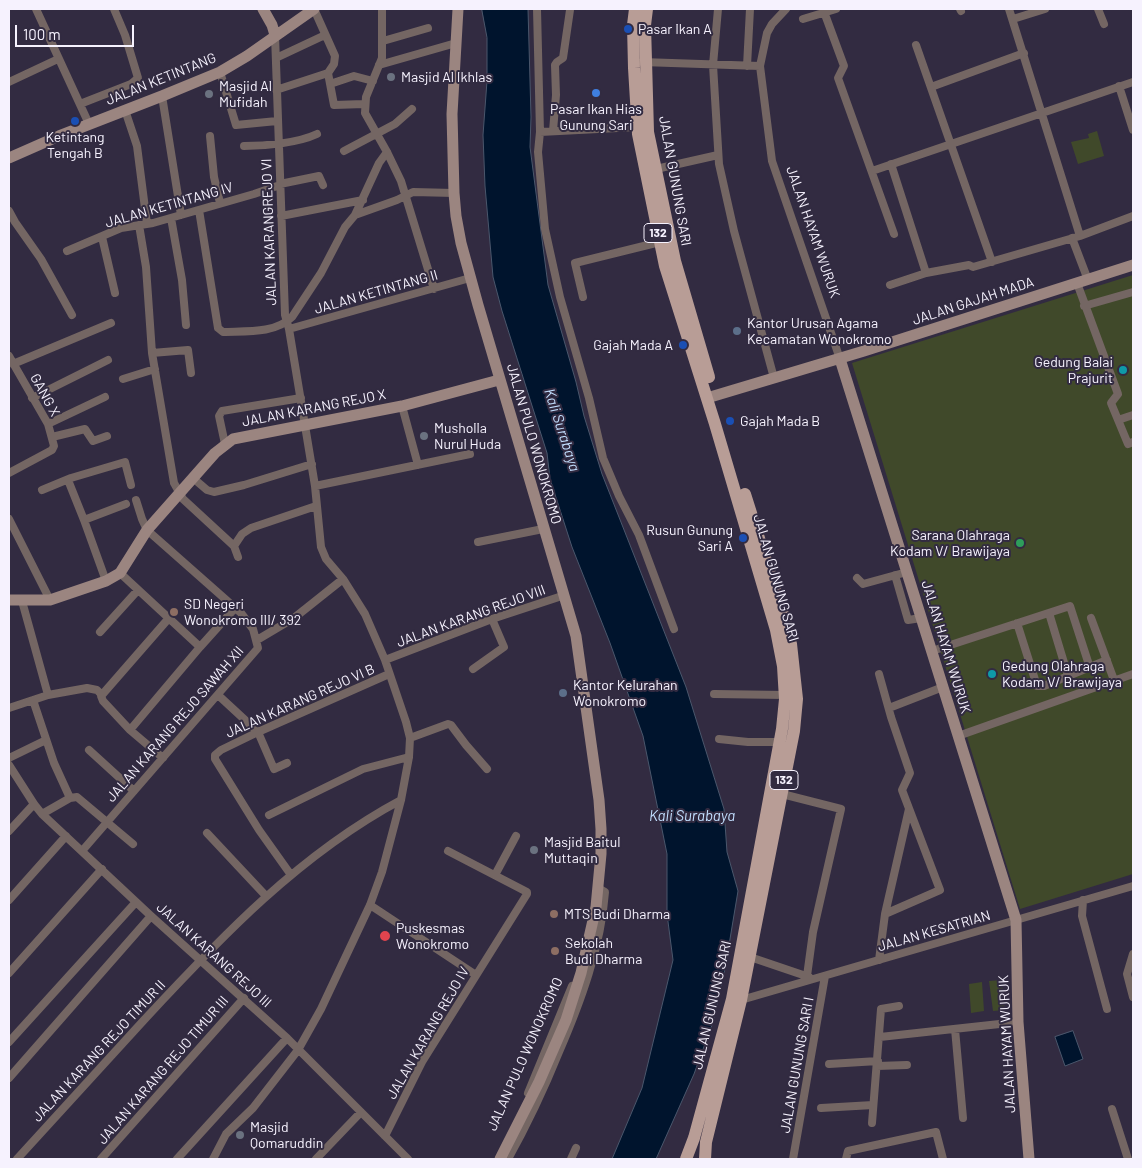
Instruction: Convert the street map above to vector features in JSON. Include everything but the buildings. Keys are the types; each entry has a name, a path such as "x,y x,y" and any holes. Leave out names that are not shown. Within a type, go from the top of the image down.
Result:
{"main road":[{"name":"JALAN GUNUNG SARI","path":"635,9 633,25 640,62 648,132 675,261 711,397 774,603 791,644 797,699 794,731 782,794 760,876 700,1140"},
{"name":"JALAN GUNUNG SARI","path":"647,9 640,62 637,127 665,266 711,397"},
{"name":"JALAN GUNUNG SARI","path":"687,1159 700,1140 741,1000 750,957 785,696 774,603"},
{"path":"687,1159 694,1156 703,1159 700,1140"}],"street":[{"path":"36,9 89,124"},
{"path":"80,104 131,84 138,78 125,35 114,9"},
{"path":"263,9 275,35"},
{"path":"314,9 335,60 328,73 334,105 364,104"},
{"name":"JALAN KETINTANG","path":"9,158 220,72 247,56 314,9"},
{"path":"382,9 382,58 366,97 364,104 365,113 387,152 406,195 434,288"},
{"name":"JALAN PULO WONOKROMO","path":"458,9 452,114 454,193 461,243 543,529 565,595 576,636 599,800 600,854 598,888 586,958 566,1020 539,1082 500,1159"},
{"path":"537,9 540,132 538,152 545,229 560,297 589,398 603,458 638,535 674,629"},
{"path":"718,9 713,65 718,156 734,231 774,378"},
{"path":"747,66 750,9"},
{"name":"JALAN HAYAM WURUK","path":"786,9 772,24 766,34 760,66 772,161 840,359 1016,920 1018,1022 1029,1159"},
{"path":"803,19 823,11 836,9"},
{"path":"1009,9 1024,53 1076,237 1084,306 1118,394 1111,404 1128,444 1133,442"},
{"path":"1013,19 1045,9"},
{"path":"1098,9 1104,24"},
{"path":"553,131 556,95 555,65 562,58 570,10"},
{"path":"823,11 844,66 838,78 894,234"},
{"path":"382,41 428,28"},
{"name":"JALAN KARANGREJO VI","path":"275,35 285,315 312,464 320,547 326,559 343,579 391,658 389,674 410,738"},
{"path":"276,58 325,35"},
{"path":"379,65 456,43"},
{"path":"916,45 992,262"},
{"path":"931,87 1024,53"},
{"path":"9,82 58,59"},
{"path":"640,62 760,66"},
{"path":"220,72 236,126 277,121"},
{"path":"276,90 328,73"},
{"path":"330,84 354,76 373,81"},
{"path":"872,171 1133,82"},
{"path":"1119,86 1133,130"},
{"path":"162,96 181,215"},
{"path":"344,151 395,124 412,109"},
{"path":"124,110 137,146 147,224"},
{"path":"540,132 637,127"},
{"path":"244,146 261,146 295,141 317,134"},
{"path":"210,136 214,177 220,203"},
{"path":"288,326 321,273 345,227 355,215 379,163 387,152"},
{"path":"656,169 718,156"},
{"path":"891,164 926,273"},
{"name":"JALAN KETINTANG IV","path":"67,250 120,228 171,218 254,194 280,184 319,176 323,185"},
{"path":"355,215 419,191 454,193"},
{"path":"282,216 363,200"},
{"path":"9,210 15,222 41,259 72,315"},
{"name":"JALAN KETINTANG II","path":"200,210 219,330 223,332 288,326 470,278"},
{"path":"890,285 926,273 969,264 973,267 992,262 1076,237 1133,216"},
{"path":"171,218 183,289 186,325"},
{"path":"139,225 146,267 152,353 174,483 183,499 234,546 238,557"},
{"path":"102,237 115,293"},
{"path":"583,297 575,263 660,242"},
{"name":"JALAN GAJAH MADA","path":"711,397 840,359 1133,265"},
{"path":"1084,306 1133,292"},
{"path":"11,360 111,323"},
{"path":"152,353 188,350 192,373"},
{"name":"GANG X","path":"10,470 54,447 48,424 11,360"},
{"path":"32,398 108,360"},
{"path":"123,379 155,369"},
{"name":"JALAN KARANG REJO X","path":"9,600 50,600 106,581 120,573 147,530 215,453 225,444 240,437 402,406 500,380"},
{"path":"48,424 105,398"},
{"path":"225,444 219,416 222,411 301,398"},
{"path":"402,406 418,465"},
{"path":"1118,420 1133,415"},
{"path":"52,437 85,429 93,441 107,436"},
{"path":"315,486 470,454"},
{"path":"42,490 125,462 131,485"},
{"path":"193,478 207,490 214,492 312,464"},
{"path":"68,480 106,581"},
{"path":"136,500 147,530"},
{"path":"84,520 126,504"},
{"path":"234,546 242,534 251,528 316,506"},
{"path":"9,519 50,600"},
{"path":"478,542 543,529"},
{"name":"JALAN KARANG REJO SAWAH XII","path":"82,850 258,648 248,621 147,530"},
{"path":"857,578 863,584 907,572"},
{"path":"120,573 200,647"},
{"path":"895,575 908,620 921,618"},
{"path":"256,640 294,618 343,579"},
{"path":"100,632 138,590"},
{"name":"JALAN KARANG REJO VIII","path":"391,658 492,619 565,595"},
{"path":"22,601 48,695"},
{"path":"932,651 1070,606 1090,668"},
{"path":"130,730 235,608"},
{"path":"1049,613 1068,676"},
{"path":"102,695 169,618"},
{"path":"1091,618 1114,680"},
{"path":"473,669 504,647 492,619"},
{"path":"1016,623 1037,686 1044,686 1107,660"},
{"name":"JALAN KARANG REJO VI B","path":"291,874 260,830 215,759 215,755 258,732 389,674"},
{"path":"879,674 910,773 902,790 940,890 885,914"},
{"path":"958,736 1133,674"},
{"path":"889,708 943,687"},
{"path":"9,708 48,695 93,688 102,695 103,701 130,730 163,758"},
{"path":"714,694 785,696"},
{"path":"218,695 258,732 274,769 287,763"},
{"path":"33,700 54,763 70,798"},
{"path":"214,1159 226,1134 253,1108 298,1050 321,1009 370,905 382,872 401,800 409,757 410,738 448,724 451,725 487,769"},
{"path":"719,739 748,742 780,742"},
{"path":"9,758 46,740"},
{"path":"90,750 134,791"},
{"path":"269,815 363,769 409,757"},
{"name":"JALAN KARANG REJO III","path":"9,765 42,814 151,916 287,1038 408,1159"},
{"path":"750,957 810,978 813,932 841,809 782,794"},
{"path":"42,814 70,798 78,798 133,844"},
{"name":"JALAN KARANG REJO TIMUR II","path":"17,1159 200,959 266,896 312,858 401,800"},
{"path":"9,831 34,804"},
{"path":"879,960 885,914 909,809"},
{"path":"207,833 266,896"},
{"path":"9,900 66,836"},
{"path":"495,874 516,836"},
{"name":"JALAN KARANG REJO IV","path":"386,1136 422,1062 527,894 495,874 448,851"},
{"path":"9,973 102,869"},
{"name":"JALAN KESATRIAN","path":"741,1000 810,978 825,976 1133,886"},
{"name":"JALAN PULO WONOKROMO","path":"508,1159 533,1111 584,990 604,913 605,892 598,888"},
{"path":"1083,900 1082,916 1107,1009"},
{"path":"9,1042 136,902"},
{"path":"370,905 476,975"},
{"path":"9,1078 151,916"},
{"path":"1133,954 1127,974 1133,993"},
{"name":"JALAN PULO WONOKROMO","path":"494,1159 523,1103 582,961"},
{"name":"JALAN GUNUNG SARI I","path":"793,1159 825,976"},
{"name":"JALAN KARANG REJO TIMUR III","path":"102,1159 244,998"},
{"path":"872,1123 881,1009 898,1006"},
{"path":"880,1037 1018,1022"},
{"path":"955,1029 963,1118"},
{"path":"177,1159 287,1038"},
{"path":"829,1064 907,1065"},
{"path":"821,1108 874,1105"},
{"path":"1112,1109 1128,1159"},
{"path":"316,1159 361,1112"},
{"path":"846,1159 848,1151 936,1132 943,1159"},
{"path":"571,1159 576,1148"}],"green space":[{"path":"1097,131 1104,156 1078,164 1071,142 1089,138 1088,134"},
{"name":"Sarana Olahraga Kodam V/ Brawijaya","path":"1133,275 1133,874 1020,909 852,363"},
{"path":"1002,980 1005,1010 993,1011 989,981"},
{"path":"982,982 984,1011 971,1013 969,984"}],"water":[{"name":"Kali Surabaya","path":"482,9 528,9 530,147 548,285 602,474 686,687 724,809 727,852 738,891 725,969 713,1022 694,1074 656,1159 612,1159 642,1088 673,960 667,914 667,854 643,736 610,643 572,547 550,479 547,453 493,277 485,186 483,135 487,81 487,38"},
{"path":"1073,1031 1083,1059 1065,1066 1055,1037"}],"place":[{"name":"Pasar Ikan A","path":"628,29"},
{"name":"Masjid Al Ikhlas","path":"391,77"},
{"name":"Pasar Ikan Hias Gunung Sari","path":"596,93"},
{"name":"Masjid Al Mufidah","path":"209,94"},
{"name":"Ketintang Tengah B","path":"75,121"},
{"name":"Kantor Urusan Agama Kecamatan Wonokromo","path":"737,331"},
{"name":"Gajah Mada A","path":"683,345"},
{"name":"Gedung Balai Prajurit","path":"1123,370"},
{"name":"Gajah Mada B","path":"730,421"},
{"name":"Musholla Nurul Huda","path":"424,436"},
{"name":"Rusun Gunung Sari A","path":"743,538"},
{"name":"Sarana Olahraga Kodam V/ Brawijaya","path":"1020,543"},
{"name":"SD Negeri Wonokromo III/ 392","path":"174,612"},
{"name":"Gedung Olahraga Kodam V/ Brawijaya","path":"992,674"},
{"name":"Kantor Kelurahan Wonokromo","path":"563,693"},
{"name":"Masjid Baitul Muttaqin","path":"534,850"},
{"name":"MTS Budi Dharma","path":"554,914"},
{"name":"Puskesmas Wonokromo","path":"385,936"},
{"name":"Sekolah Budi Dharma","path":"555,951"},
{"name":"Masjid Qomaruddin","path":"240,1135"}]}
